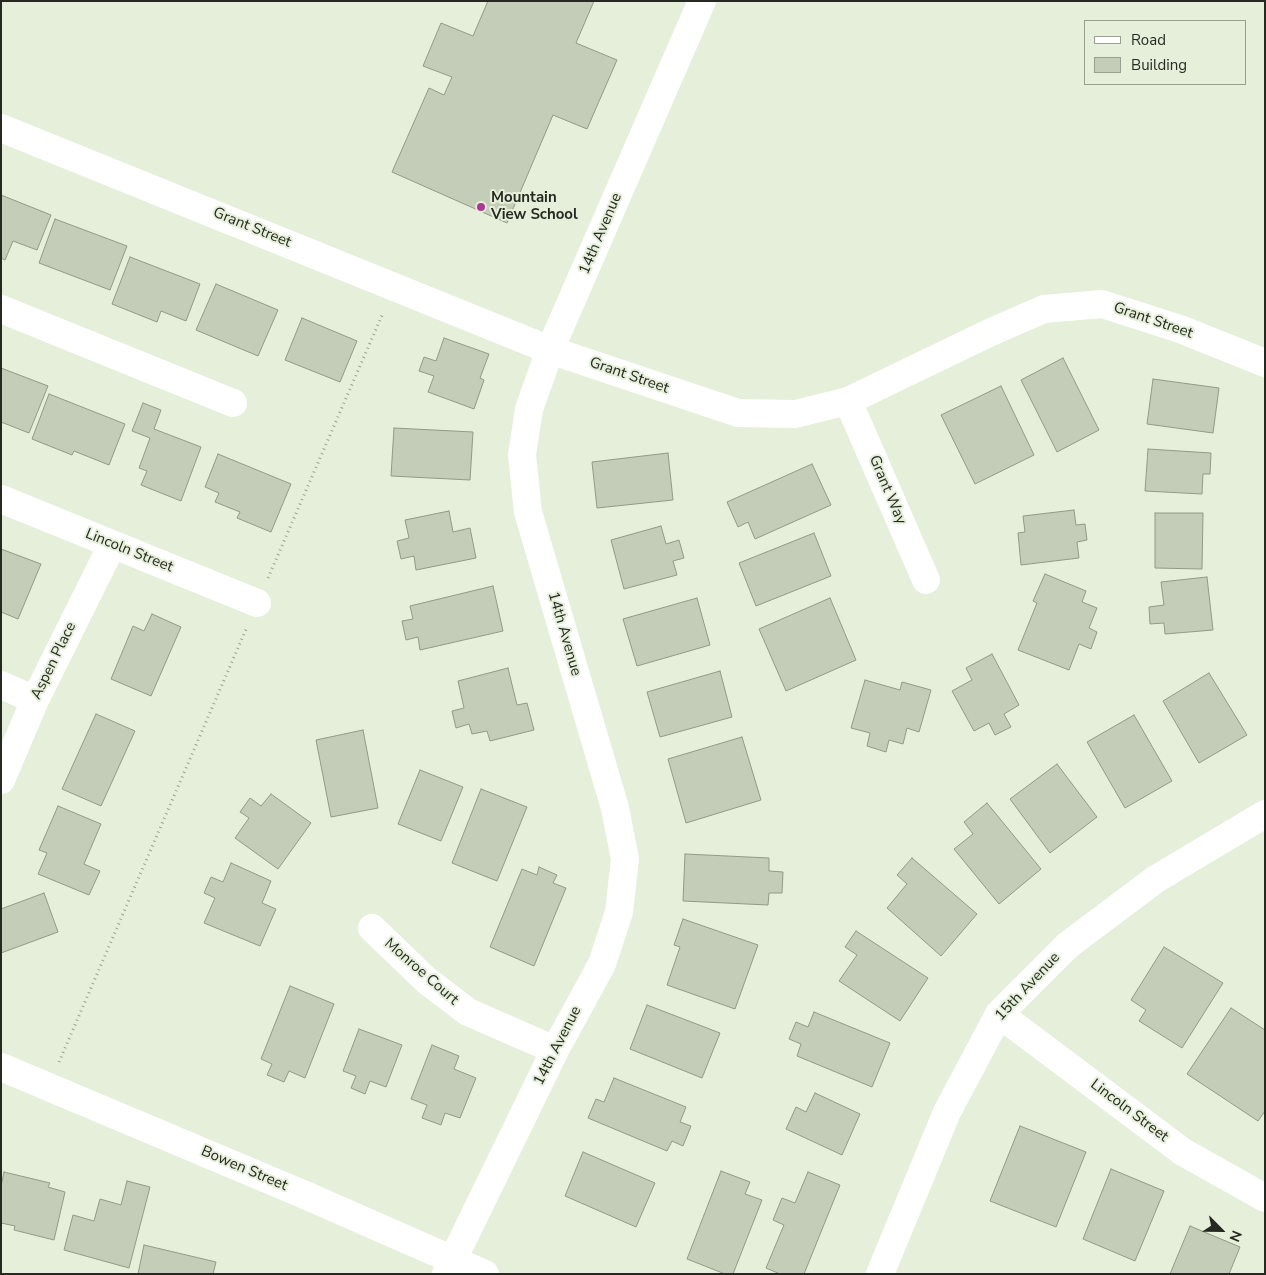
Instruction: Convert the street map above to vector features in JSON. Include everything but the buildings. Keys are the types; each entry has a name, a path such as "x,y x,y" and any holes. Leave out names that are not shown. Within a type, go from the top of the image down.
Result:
{"street":[{"name":"14th Avenue","path":"448,1267 555,1050 602,964 619,912 625,859 615,808 528,512 522,455 529,409 550,350 702,1"},
{"name":"Grant Street","path":"1,128 399,287 550,350 738,413 795,414 848,401 989,333 1044,309 1102,304 1180,329 1265,363"},
{"path":"1,309 233,403"},
{"name":"Grant Way","path":"848,401 926,580"},
{"name":"Lincoln Street","path":"1,499 257,603"},
{"name":"Aspen Place","path":"1,780 35,700 112,544"},
{"path":"1,685 35,700"},
{"name":"15th Avenue","path":"880,1274 948,1112 999,1014 1068,945 1156,879 1265,814"},
{"name":"Monroe Court","path":"372,928 426,980 468,1012 555,1050"},
{"name":"Lincoln Street","path":"999,1014 1183,1152 1265,1198"},
{"name":"Bowen Street","path":"1,1067 304,1195 448,1267 485,1274"}],"path":[{"path":"48,1087 389,300 399,287"}],"place":[{"name":"Mountain View School","path":"481,207"}]}
